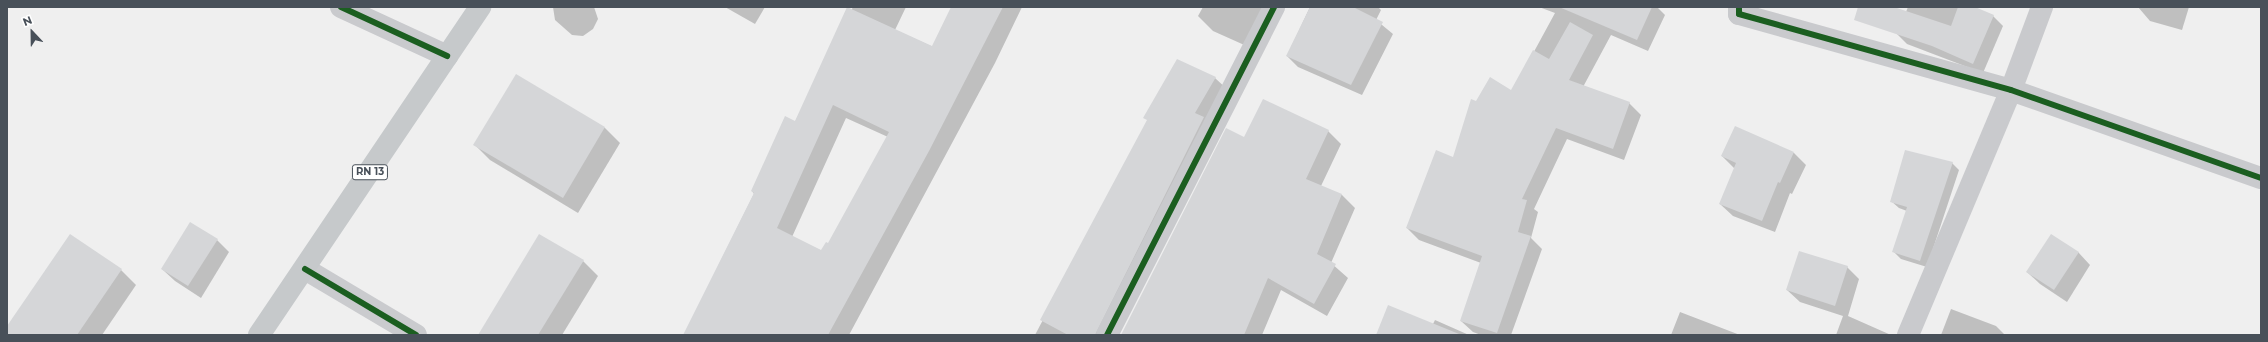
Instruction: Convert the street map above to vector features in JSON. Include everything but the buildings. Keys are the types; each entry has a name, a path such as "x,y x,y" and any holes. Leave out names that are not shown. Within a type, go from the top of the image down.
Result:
{"main road":[{"name":"RN 13","path":"259,335 305,269 480,7"}],"street":[{"path":"341,7 447,56"},
{"path":"1107,335 1274,7"},
{"path":"1740,7 1739,14 2011,90 2261,178"},
{"path":"1908,335 2011,90 2042,7"},
{"path":"305,269 416,335"}],"cycle path":[{"path":"341,7 447,56"},
{"path":"1107,335 1274,7"},
{"path":"1739,7 1739,14 2011,90 2261,178"},
{"path":"305,269 416,335"}]}
